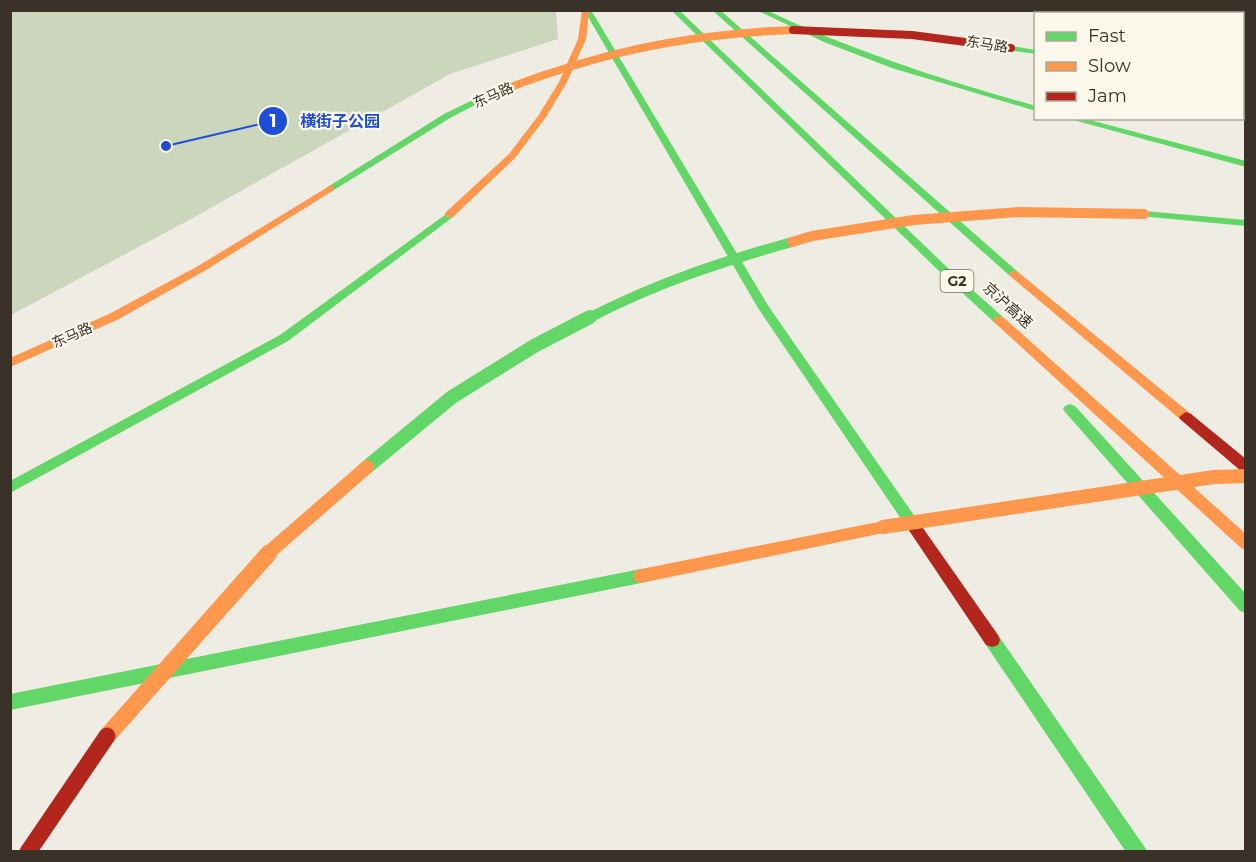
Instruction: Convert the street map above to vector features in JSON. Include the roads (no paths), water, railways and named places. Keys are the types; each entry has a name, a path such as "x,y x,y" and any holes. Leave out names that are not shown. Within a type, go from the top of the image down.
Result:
{"main road":[{"path":"10,488 284,338 445,219 512,156 542,117 563,82 582,39 587,10"},
{"path":"587,10 764,308 1138,852"},
{"name":"京沪高速","path":"674,10 946,272 1245,544"},
{"name":"京沪高速","path":"715,10 998,260 1245,467"},
{"path":"759,10 851,51 913,73 1034,109"},
{"name":"东马路","path":"10,363 113,317 202,268 447,116 490,95 558,68 614,51 663,40 738,33 828,29 893,32 1034,52"},
{"path":"1078,120 1245,164"},
{"path":"27,852 115,724 260,561 355,476 452,397 534,346 626,299 706,267 812,236 914,220 1019,212 1144,214 1245,223"},
{"path":"946,272 1042,378"},
{"path":"1058,396 1245,606"},
{"path":"10,702 883,527 1214,477 1245,476"}],"waterway":[{"path":"1150,10 1157,12"}],"place":[{"name":"横街子公园","path":"166,146"}]}
